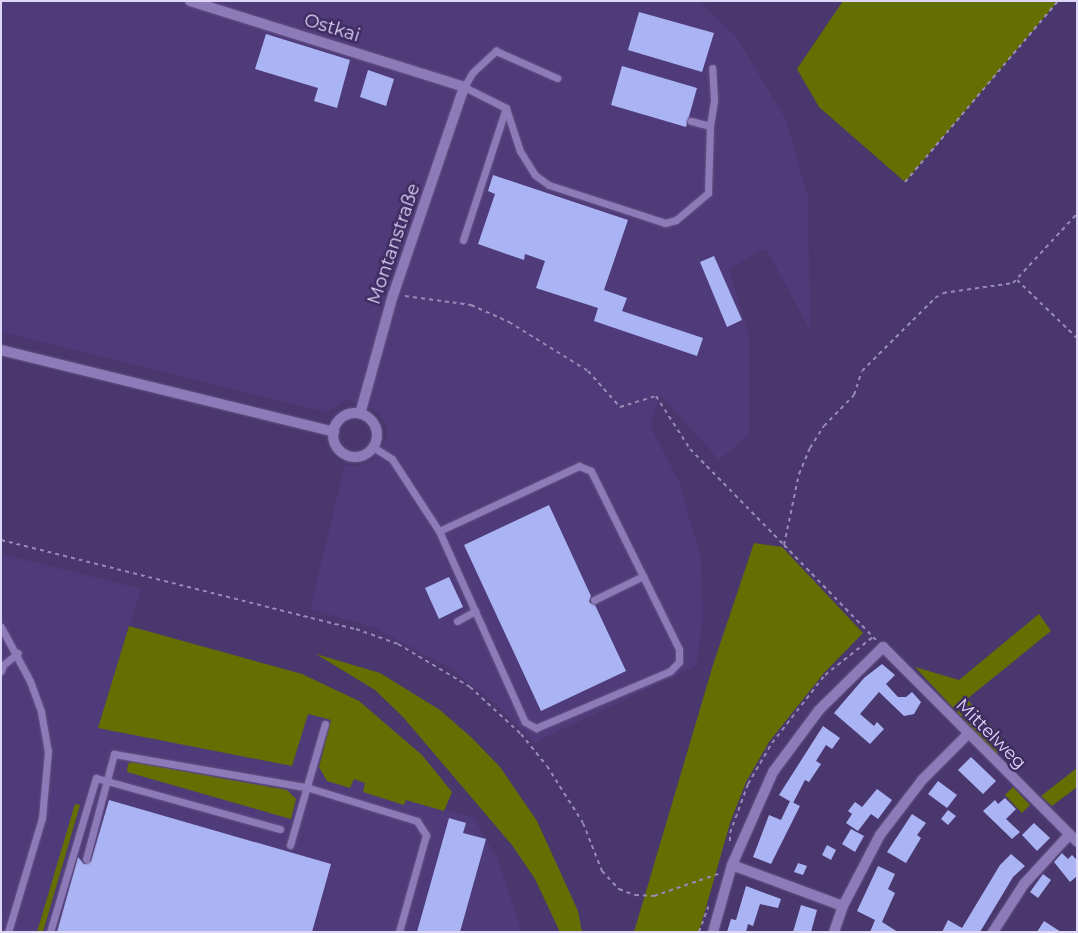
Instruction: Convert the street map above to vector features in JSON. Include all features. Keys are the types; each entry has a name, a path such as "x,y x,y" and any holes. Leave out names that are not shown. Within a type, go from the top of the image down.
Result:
{"street":[{"name":"Ostkai","path":"190,1 464,87"},
{"name":"Montanstraße","path":"360,414 392,295 464,87"},
{"path":"1,350 334,432"},
{"path":"360,414 375,426 373,448 359,457 345,454 336,447 334,432 340,419 360,414"},
{"path":"712,932 732,865 773,772 819,710 883,647"},
{"name":"Mittelweg","path":"883,647 1073,839"},
{"path":"834,932 843,906 880,835 922,780 968,734"},
{"path":"993,932 1024,884 1073,839"},
{"path":"732,865 843,906"}],"lane":[{"path":"557,78 496,51 472,73 464,87 506,108 520,151 535,174 549,185 665,223 676,220 708,193 710,126 714,101 712,68"},
{"path":"463,240 506,108"},
{"path":"692,121 710,126"},
{"path":"373,448 392,459 439,531 525,722 536,728 670,671 680,662 679,649 591,471 579,466 439,531"},
{"path":"594,600 643,576"},
{"path":"457,622 475,611"},
{"path":"1,627 18,653 41,712 48,751 47,788 42,818 8,932"},
{"path":"1,671 3,665 18,653"},
{"path":"290,845 325,724"},
{"path":"86,859 114,754 306,786 417,821 426,835 399,932"},
{"path":"50,932 96,778 280,829"}],"path":[{"path":"905,182 1058,1"},
{"path":"784,545 799,474 810,448 824,426 854,395 862,371 935,298 943,294 1017,280 1077,214"},
{"path":"1017,280 1077,338"},
{"path":"392,295 471,305 509,322 588,371 620,407 656,396 690,449 883,647"},
{"path":"1,540 356,629 398,644 470,687 521,734 546,766 583,824 602,871 620,889 635,895 654,896 714,877 732,865"}],"shaded area":[{"path":"1,1 699,1 735,35 786,120 808,198 810,330 766,248 729,269 749,336 749,434 719,460 660,395 650,426 679,482 701,559 703,617 696,666 534,743 500,708 449,667 373,627 310,609 345,465 356,467 371,462 387,439 387,426 377,411 347,399 327,412 1,332"},
{"path":"1,554 141,589 99,727 292,766 307,713 331,720 319,767 366,783 363,792 404,805 406,800 473,817 497,858 522,932 1,932"}],"green space":[{"path":"843,1 1058,1 905,182 819,107 797,69"},
{"path":"754,543 782,547 863,633 824,673 769,742 746,782 730,823 699,932 634,932 713,665"},
{"path":"1039,614 1051,631 967,699 1008,744 996,754 915,667 959,680"},
{"path":"129,626 302,674 359,701 422,755 452,792 444,811 406,800 404,805 363,792 365,783 354,779 350,788 327,781 319,767 331,720 308,714 292,766 98,728"},
{"path":"316,654 380,673 440,710 472,738 500,767 537,821 578,911 582,932 560,932 535,879 512,845 403,717 375,690"},
{"path":"132,762 287,790 296,799 291,819 127,772 128,764"},
{"path":"1077,768 1077,787 1052,806 1041,796"},
{"path":"1013,787 1030,805 1022,813 1005,795"},
{"path":"75,804 80,805 43,932 37,932"}],"building":[{"path":"639,12 714,33 702,72 628,50"},
{"path":"266,34 350,60 337,108 314,101 318,88 255,69"},
{"path":"622,66 697,88 686,127 611,105"},
{"path":"368,70 394,79 386,106 360,97"},
{"path":"493,175 628,220 604,290 627,298 622,311 703,338 697,356 594,321 598,308 536,288 545,261 525,254 524,260 478,244 495,194 488,191"},
{"path":"714,256 742,320 727,327 700,262"},
{"path":"549,505 591,596 589,602 595,605 626,671 541,711 464,545"},
{"path":"449,577 463,607 439,619 425,588"},
{"path":"882,664 895,675 886,684 898,697 906,697 912,692 921,702 914,714 904,716 879,692 860,714 874,726 877,722 884,729 870,744 834,713 864,678"},
{"path":"823,726 840,738 832,749 826,745 816,761 821,764 809,782 805,780 793,803 779,795"},
{"path":"971,757 996,781 983,794 958,770"},
{"path":"938,781 957,795 947,808 928,794"},
{"path":"877,789 892,800 878,819 871,814 858,831 846,823 852,814 848,811 855,802 862,807"},
{"path":"1005,798 1016,809 1006,819 1020,832 1012,839 983,811 995,800 998,804"},
{"path":"109,800 331,864 312,932 57,932 78,857 84,864 91,861"},
{"path":"790,801 800,806 771,864 753,857 769,815 781,820"},
{"path":"948,810 956,816 948,825 941,819"},
{"path":"912,814 926,823 917,835 921,838 906,863 887,852"},
{"path":"449,818 466,823 463,833 486,839 460,932 417,932"},
{"path":"1034,823 1050,838 1037,851 1022,835"},
{"path":"851,829 864,836 855,852 842,844"},
{"path":"827,845 836,850 831,860 822,855"},
{"path":"1062,853 1068,859 1072,855 1077,860 1077,876 1070,882 1054,862"},
{"path":"1011,854 1025,866 1013,877 980,932 942,932 948,920 962,928 1000,865"},
{"path":"798,863 807,866 803,875 794,872"},
{"path":"878,866 895,874 888,889 895,893 882,922 898,932 870,932 875,920 857,911"},
{"path":"1043,874 1051,880 1038,898 1030,892"},
{"path":"746,886 781,899 778,908 760,904 753,926 748,924 746,932 727,932 731,919 736,920"},
{"path":"801,905 817,910 811,932 793,932"},
{"path":"1044,921 1061,932 1037,932"}]}
